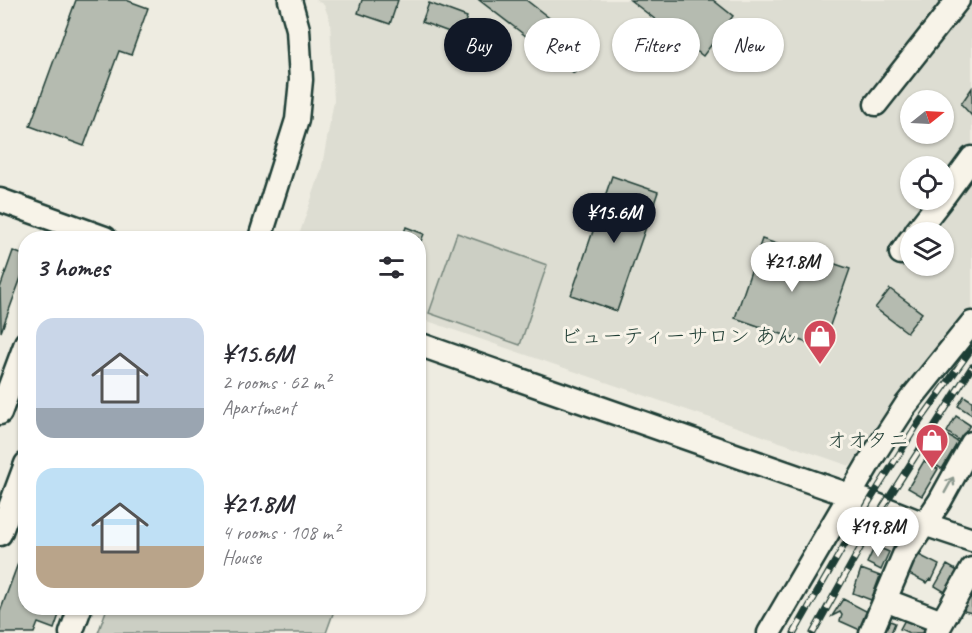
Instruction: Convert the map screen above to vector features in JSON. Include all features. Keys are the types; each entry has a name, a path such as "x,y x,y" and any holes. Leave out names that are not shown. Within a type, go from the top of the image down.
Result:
{"street":[{"path":"262,231 297,120 301,80 299,39 290,0"},
{"path":"876,104 962,5"},
{"path":"954,182 972,158"},
{"path":"0,200 86,231"},
{"path":"924,222 933,210"},
{"path":"769,633 849,496 906,405 972,323"},
{"path":"426,348 972,540"},
{"path":"0,412 18,364"},
{"path":"871,633 904,555 940,501 972,443"},
{"path":"0,534 18,486"},
{"path":"885,600 943,629 972,569"},
{"path":"71,633 77,615"}],"shaded area":[{"path":"316,0 972,0 972,311 850,466 426,320 426,231 300,231 321,171 334,101 330,21 324,5"},
{"path":"457,233 547,265 520,345 429,313"},
{"path":"104,615 332,615 326,633 98,633"}],"building":[{"path":"76,0 126,0 148,8 131,55 119,51 84,146 30,126"},
{"path":"362,0 398,0 390,24 358,13"},
{"path":"479,0 526,0 549,18 524,18 524,35 512,25 512,18 502,18"},
{"path":"630,0 713,0 733,16 732,18 712,18 712,44 703,56 700,54 700,18 653,18"},
{"path":"429,3 467,17 444,18 444,30 422,22"},
{"path":"972,88 972,116 961,104"},
{"path":"612,176 658,192 617,311 571,295"},
{"path":"406,227 416,231 405,231"},
{"path":"762,239 850,269 822,348 735,318"},
{"path":"13,251 18,253 18,286 1,332 0,288"},
{"path":"890,289 922,313 907,332 875,308"},
{"path":"964,396 972,401 972,415 958,406"},
{"path":"956,416 970,425 960,441 947,432"},
{"path":"945,434 958,442 942,469 929,461"},
{"path":"924,461 938,469 922,496 908,488"},
{"path":"882,532 896,538 893,546 879,540"},
{"path":"875,546 889,552 881,570 867,563"},
{"path":"917,554 939,565 932,580 930,579 927,583 907,573"},
{"path":"18,564 18,615 59,615 54,629 38,623 34,633 0,633 0,612"},
{"path":"947,565 963,574 950,595 935,586"},
{"path":"861,569 880,576 871,600 853,593"},
{"path":"972,586 972,613 964,611 967,593"},
{"path":"843,599 868,612 860,630 840,621 842,615 840,612 832,616"},
{"path":"908,614 930,626 927,633 909,633 900,629"},
{"path":"885,619 895,623 891,633 880,633"}],"railway":[{"path":"794,633 869,502 918,424 972,348"},
{"path":"813,633 883,507 972,367"}],"place":[{"name":"ビューティーサロン あん","path":"820,365"},
{"name":"オオタニ","path":"932,469"}]}
